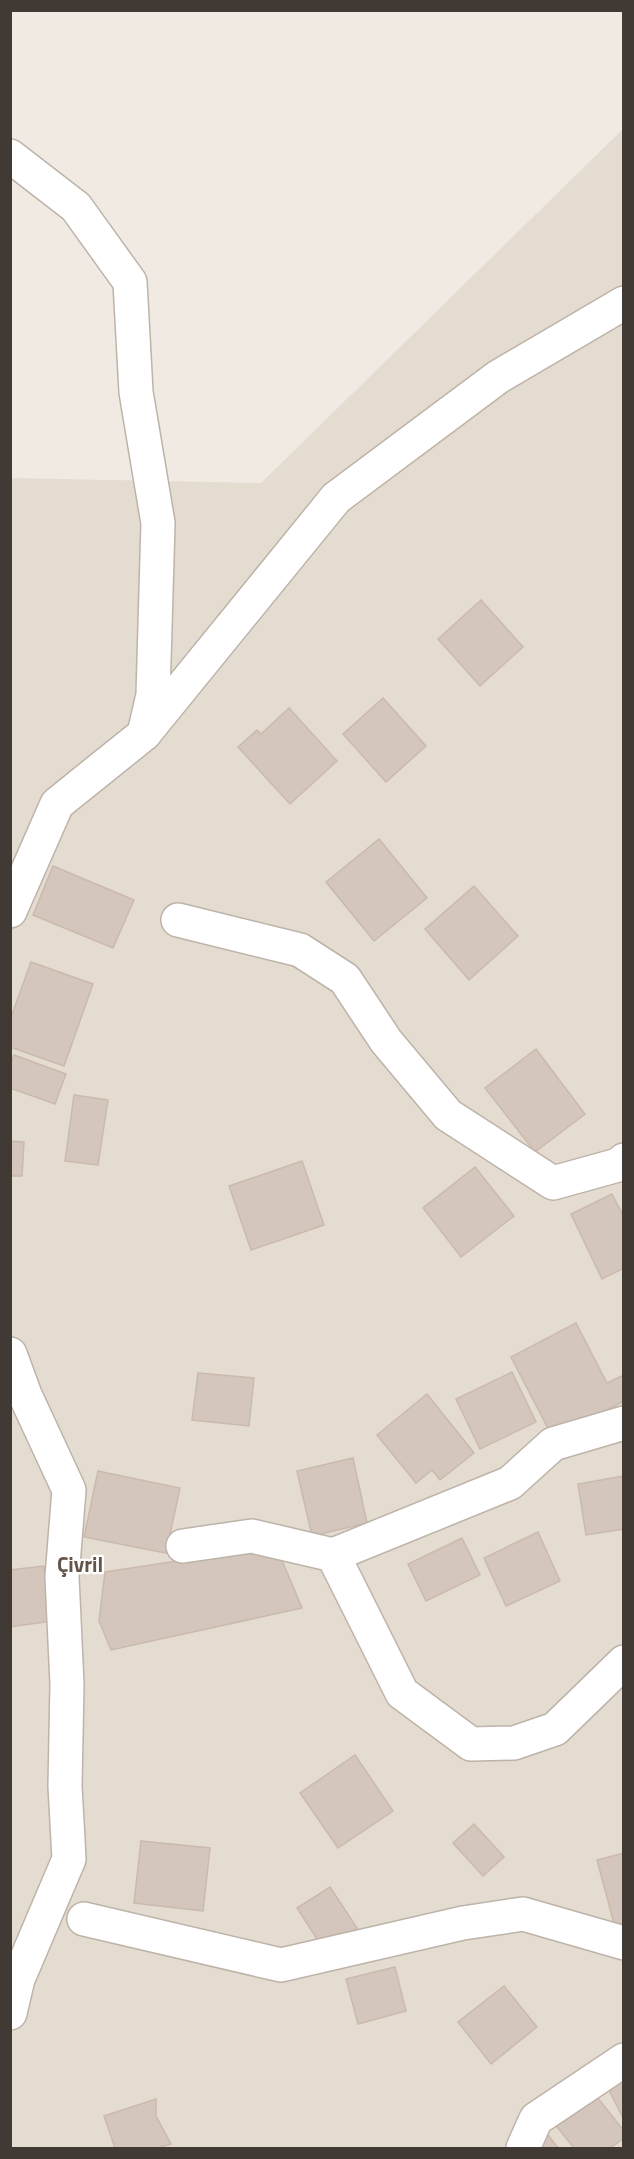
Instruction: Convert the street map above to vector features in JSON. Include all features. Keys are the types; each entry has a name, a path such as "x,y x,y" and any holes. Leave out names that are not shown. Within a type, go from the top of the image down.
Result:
{"street":[{"path":"10,156 76,207 130,282 136,392 158,523 153,695 144,734"},
{"path":"10,910 57,804 144,734 336,498 498,378 624,303"},
{"path":"178,920 300,950 345,979 386,1041 448,1115 553,1183 622,1165"},
{"path":"10,1354 69,1490 62,1577 67,1684 65,1786 69,1859 14,1980 10,2013"},
{"path":"183,1546 252,1536 333,1555 510,1483 553,1444 624,1423"},
{"path":"333,1555 402,1693 471,1744 514,1743 555,1729 624,1662"},
{"path":"84,1919 281,1965 463,1923 523,1914 624,1943"},
{"path":"523,2148 536,2119 624,2060"}],"shaded area":[{"path":"623,129 623,2148 11,2148 11,478 261,483"}],"building":[{"path":"481,600 523,647 480,686 438,639"},
{"path":"383,698 426,746 386,782 343,734"},
{"path":"289,708 337,761 290,804 238,747 257,730 261,734"},
{"path":"379,839 427,898 374,941 326,882"},
{"path":"53,866 134,900 113,948 33,915"},
{"path":"474,886 518,936 469,980 425,929"},
{"path":"31,962 93,984 64,1066 10,1047 10,1020"},
{"path":"536,1049 585,1114 535,1152 485,1088"},
{"path":"14,1055 66,1074 55,1104 10,1088 10,1065"},
{"path":"74,1095 108,1100 98,1165 65,1161"},
{"path":"10,1141 24,1142 22,1176 10,1176"},
{"path":"302,1161 324,1225 251,1250 229,1186"},
{"path":"475,1167 514,1216 461,1257 423,1208"},
{"path":"612,1194 624,1217 624,1268 602,1279 571,1214"},
{"path":"576,1323 607,1383 624,1375 624,1401 553,1438 511,1357"},
{"path":"512,1372 536,1422 480,1449 456,1399"},
{"path":"198,1373 254,1378 249,1426 192,1420"},
{"path":"427,1394 474,1453 440,1480 432,1470 416,1483 377,1435"},
{"path":"353,1458 367,1523 312,1536 297,1471"},
{"path":"98,1471 180,1488 166,1553 84,1537"},
{"path":"624,1476 624,1529 586,1535 578,1484"},
{"path":"538,1532 560,1581 506,1606 484,1558"},
{"path":"462,1538 480,1575 426,1601 408,1564"},
{"path":"276,1546 302,1608 111,1650 99,1621 105,1572"},
{"path":"44,1566 52,1621 10,1627 10,1570"},
{"path":"355,1755 393,1811 338,1848 300,1793"},
{"path":"474,1824 504,1857 483,1876 453,1843"},
{"path":"141,1841 210,1848 203,1911 134,1903"},
{"path":"624,1853 624,1924 615,1927 597,1860"},
{"path":"330,1887 357,1928 324,1950 297,1908"},
{"path":"395,1967 406,2011 358,2024 346,1979"},
{"path":"504,1986 537,2027 491,2064 458,2022"},
{"path":"624,2072 624,2120 605,2082"},
{"path":"593,2092 624,2131 624,2138 610,2148 574,2148 553,2122"},
{"path":"156,2099 156,2116 171,2144 158,2148 115,2148 104,2116"},
{"path":"548,2135 558,2148 531,2148"}],"district":[{"name":"Çivril","path":"80,1565"}]}
